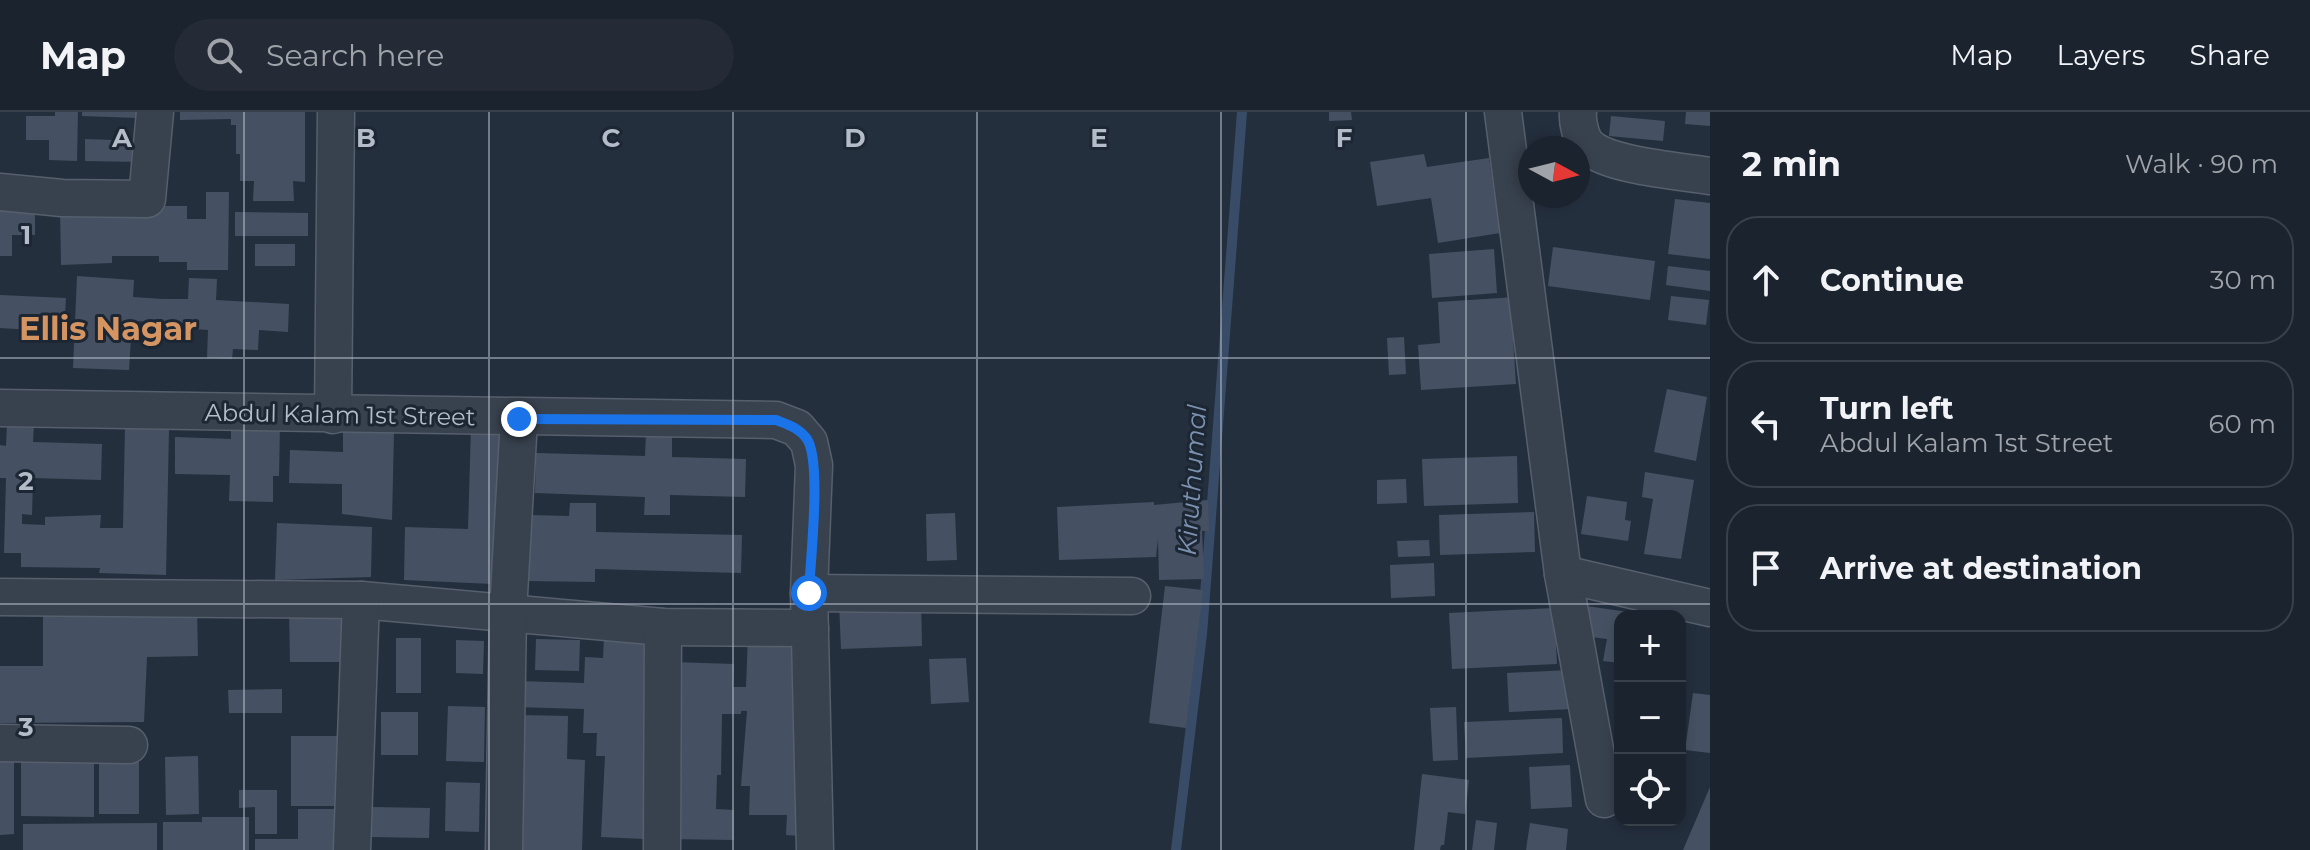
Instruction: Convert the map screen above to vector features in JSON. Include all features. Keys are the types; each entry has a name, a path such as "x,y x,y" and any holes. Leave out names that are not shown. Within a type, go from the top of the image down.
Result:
{"street":[{"path":"0,192 62,198 147,199 155,112"},
{"path":"333,415 336,112"},
{"path":"1503,112 1563,574 1604,799"},
{"path":"1578,112 1577,121 1587,146 1607,157 1710,176"},
{"name":"Abdul Kalam 1st Street","path":"0,408 519,419 776,420 797,428 809,442 814,465 810,611"},
{"path":"504,850 508,612 519,419"},
{"path":"1563,574 1710,608"},
{"path":"0,597 361,600 663,627 810,611 1132,596"},
{"path":"352,850 361,600"},
{"path":"810,611 815,850"},
{"path":"662,850 663,627"},
{"path":"0,743 129,745"}],"building":[{"path":"55,112 78,112 77,161 49,160 49,140 26,140 26,116 55,116"},
{"path":"82,112 138,112 138,118 82,116"},
{"path":"180,112 305,112 305,182 293,181 294,201 253,201 254,181 240,181 236,125 231,125 231,119 180,120"},
{"path":"1329,112 1351,112 1352,120 1329,121"},
{"path":"1686,112 1710,112 1710,126 1685,124"},
{"path":"1611,116 1665,121 1663,141 1609,136"},
{"path":"85,139 141,141 141,162 85,161"},
{"path":"1424,154 1427,167 1489,158 1500,233 1438,243 1431,198 1377,206 1370,162"},
{"path":"206,192 229,192 228,270 187,270 187,262 159,262 159,256 112,256 112,263 61,265 60,206 187,206 187,219 206,219"},
{"path":"1675,199 1710,203 1710,259 1668,254"},
{"path":"0,206 12,206 12,212 35,213 35,235 12,235 12,256 0,256"},
{"path":"235,212 308,213 308,236 235,236"},
{"path":"255,244 295,244 295,266 255,266"},
{"path":"1553,247 1655,261 1650,300 1548,286"},
{"path":"1494,249 1497,293 1432,298 1429,254"},
{"path":"1668,266 1710,271 1710,291 1666,285"},
{"path":"77,276 134,280 133,297 163,299 188,299 189,278 217,279 216,300 289,304 288,332 259,330 258,350 233,349 232,359 207,358 208,330 184,328 185,323 132,321 129,370 73,368"},
{"path":"0,295 66,298 64,332 0,328"},
{"path":"1671,296 1709,300 1706,325 1668,320"},
{"path":"1517,297 1519,339 1513,339 1516,384 1421,390 1418,345 1440,343 1438,302"},
{"path":"1404,337 1406,374 1389,375 1387,338"},
{"path":"1667,389 1707,397 1696,461 1654,452"},
{"path":"231,423 280,424 279,476 273,476 273,502 229,501 230,475 175,474 175,437 231,439"},
{"path":"7,424 34,425 33,442 102,444 101,480 33,478 32,515 22,514 22,524 45,525 45,517 101,515 100,528 123,528 125,426 169,429 166,575 99,573 100,568 21,567 21,553 4,553 6,478 0,478 0,445 6,446"},
{"path":"471,428 502,429 500,525 494,525 493,584 404,580 405,527 468,529"},
{"path":"343,431 394,432 392,520 342,514 342,484 289,483 290,450 343,452"},
{"path":"646,433 672,434 672,457 746,459 745,497 670,495 670,515 644,515 645,497 535,493 536,453 645,456"},
{"path":"1517,456 1518,503 1424,506 1422,459"},
{"path":"1645,472 1694,480 1681,559 1644,554 1653,499 1642,497"},
{"path":"1406,479 1407,503 1377,504 1377,480"},
{"path":"1587,496 1627,502 1625,520 1631,521 1628,541 1581,534"},
{"path":"1208,500 1209,531 1202,531 1204,579 1159,580 1158,539 1156,557 1059,560 1057,507 1154,502 1154,505"},
{"path":"570,503 596,503 596,532 742,535 741,573 595,569 595,582 527,581 528,515 569,516"},
{"path":"1534,512 1535,552 1440,555 1439,515"},
{"path":"955,513 957,560 927,561 926,514"},
{"path":"277,523 372,527 371,577 275,580"},
{"path":"1429,540 1430,556 1398,557 1397,541"},
{"path":"1434,563 1435,596 1391,598 1390,565"},
{"path":"1165,586 1203,590 1186,728 1149,723"},
{"path":"921,599 922,646 841,649 839,602"},
{"path":"1579,605 1615,610 1614,662 1603,661 1607,639 1591,637"},
{"path":"197,608 198,656 147,657 144,722 0,723 0,666 43,666 43,611"},
{"path":"1554,608 1557,664 1452,669 1449,613"},
{"path":"289,611 343,611 344,662 290,662"},
{"path":"748,635 798,636 801,836 786,835 787,815 749,815 750,786 741,786 747,711 741,711 741,714 722,714 721,775 717,775 716,809 734,810 734,840 668,839 672,662 734,664 733,687 746,687"},
{"path":"604,637 649,638 644,839 601,837 605,756 596,756 597,733 583,733 584,709 516,707 517,681 584,683 585,657 603,658"},
{"path":"396,638 421,638 421,693 396,693"},
{"path":"536,639 580,640 579,671 535,670"},
{"path":"456,640 484,641 483,674 456,673"},
{"path":"966,658 969,702 931,704 929,659"},
{"path":"1570,670 1572,709 1509,712 1507,673"},
{"path":"282,689 282,713 229,713 228,690"},
{"path":"1693,693 1710,695 1710,753 1686,750"},
{"path":"448,706 485,707 484,762 446,761"},
{"path":"1456,707 1458,760 1433,761 1430,708"},
{"path":"381,712 418,712 418,755 381,755"},
{"path":"520,715 568,716 567,759 585,760 582,850 517,850"},
{"path":"1562,718 1563,753 1466,758 1464,722"},
{"path":"291,736 339,736 339,806 291,806"},
{"path":"0,751 14,751 14,834 0,835"},
{"path":"94,755 94,817 21,816 21,756"},
{"path":"198,756 199,814 166,815 165,757"},
{"path":"99,758 139,758 139,814 99,814"},
{"path":"1570,765 1572,807 1531,809 1529,767"},
{"path":"1422,774 1469,780 1465,814 1448,812 1444,845 1440,850 1414,850"},
{"path":"446,782 480,783 479,832 445,831"},
{"path":"1710,787 1710,850 1683,850"},
{"path":"239,790 277,790 277,834 255,834 255,807 239,808"},
{"path":"372,807 430,808 429,838 371,837"},
{"path":"298,809 341,809 341,850 255,850 255,839 298,839"},
{"path":"202,817 249,817 249,850 163,850 163,822 202,822"},
{"path":"1476,820 1497,823 1494,850 1472,850"},
{"path":"157,823 157,850 23,850 23,824"},
{"path":"1530,823 1568,829 1566,850 1526,850"}],"waterway":[{"name":"Kiruthumal","path":"1176,850 1202,634 1242,112"}],"district":[{"name":"Ellis Nagar","path":"108,329"}],"route":[{"path":"519,419 776,420 797,428 809,442 814,465 809,593"}]}
